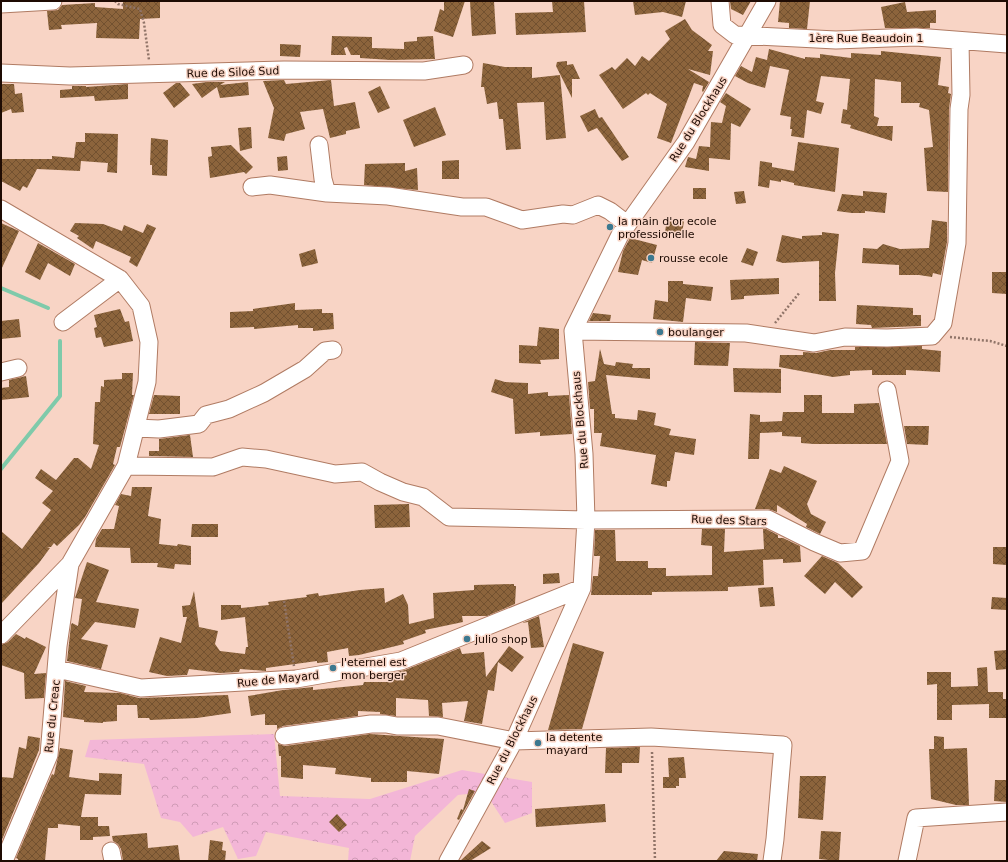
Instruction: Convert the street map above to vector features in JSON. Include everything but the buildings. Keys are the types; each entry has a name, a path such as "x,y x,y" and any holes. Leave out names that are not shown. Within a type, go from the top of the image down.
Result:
{"street":[{"path":"1,4 53,1"},
{"name":"1ère Rue Beaudoin 1","path":"720,1 722,25 735,35 749,34 836,40 916,37 1007,44"},
{"name":"Rue du Blockhaus","path":"448,861 514,741 582,588 586,520 584,454 573,330 620,235 686,142 767,1"},
{"path":"573,330 746,333 814,343 844,337 887,338 932,336 943,323 957,243 959,109 961,95 960,41"},
{"name":"Rue de Siloé Sud","path":"1,73 70,76 284,70 424,71 464,65"},
{"path":"319,146 323,180 327,193"},
{"path":"252,187 270,186 327,193 388,196 462,207 486,207 522,220 563,214 573,215 598,205 610,211 627,224"},
{"path":"1,209 120,279 141,306 149,342 147,382 126,466 70,564 1,635"},
{"path":"63,322 120,279"},
{"path":"136,428 159,429 199,424 206,415 229,409 264,393 305,369 325,351 333,350"},
{"path":"1,372 18,368"},
{"name":"Rue des Stars","path":"586,520 768,519 840,553 862,551 900,461 887,390"},
{"path":"126,466 213,467 242,457 266,460 335,474 362,472 398,490 423,497 449,517 586,520"},
{"name":"Rue du Creac","path":"4,861 49,755 58,646 70,564"},
{"name":"Rue de Mayard","path":"57,670 141,688 296,679 401,661 582,588"},
{"path":"284,736 371,724 386,724 397,726 438,726 514,741 651,736 783,745 772,861"},
{"path":"907,861 916,818 1007,812"}],"path":[{"path":"115,1 118,4 140,9 144,23 149,57 154,74"},
{"path":"768,325 775,323 800,292"},
{"path":"932,336 990,341 1007,346"},
{"path":"284,601 296,679"},
{"path":"651,736 654,861"}],"green space":[{"path":"274,734 280,796 370,799 462,770 532,782 532,813 505,823 485,792 458,795 415,836 410,861 348,861 349,848 266,832 256,856 238,859 223,827 193,837 180,822 161,818 144,764 85,757 90,740"}],"waterway":[{"path":"1,288 48,308"},
{"path":"1,469 60,396 60,341"}],"place":[{"name":"la main d'or ecole professionelle","path":"610,227"},
{"name":"rousse ecole","path":"651,258"},
{"name":"boulanger","path":"660,332"},
{"name":"julio shop","path":"467,639"},
{"name":"l'eternel est mon berger","path":"333,668"},
{"name":"la detente mayard","path":"538,743"}]}
